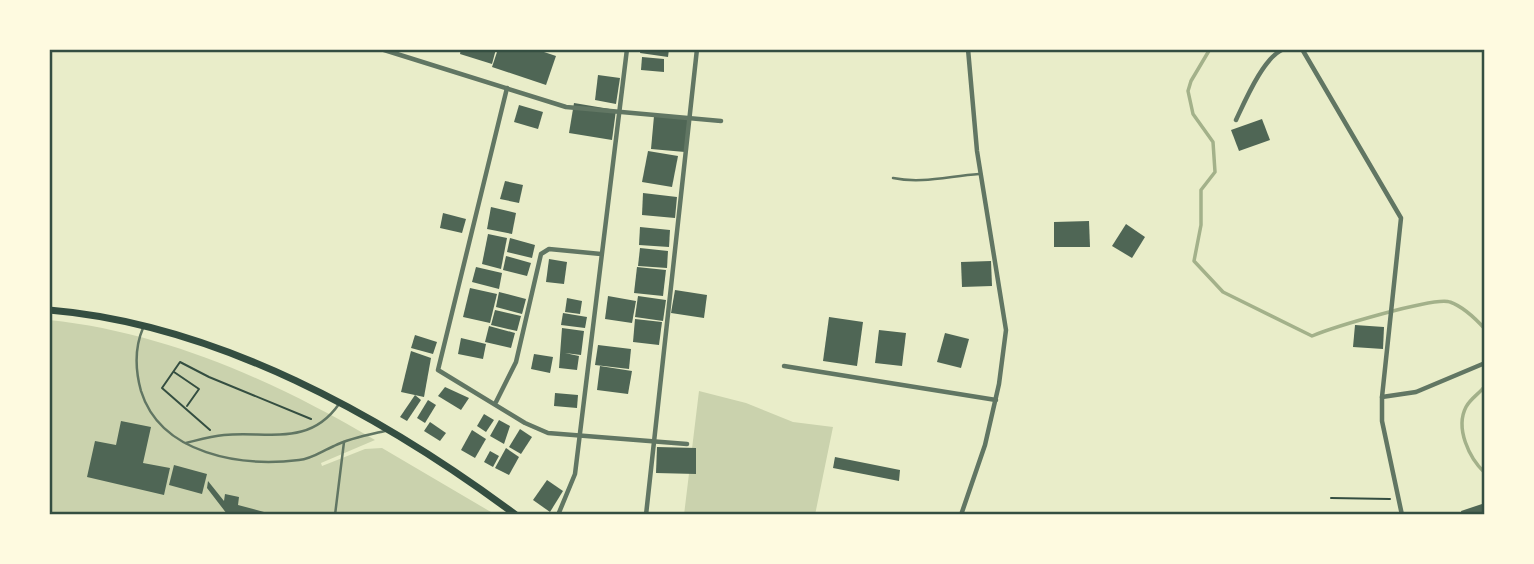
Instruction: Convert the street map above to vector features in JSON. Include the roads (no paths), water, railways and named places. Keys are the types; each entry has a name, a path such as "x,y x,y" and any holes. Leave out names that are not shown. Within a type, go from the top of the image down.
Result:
{"main road":[{"path":"49,310 145,324 220,351 340,403 388,430 516,515"}],"street":[{"path":"382,49 566,107 721,121"},
{"path":"558,515 575,474 627,49"},
{"path":"646,515 697,49"},
{"path":"961,515 985,445 996,400 1006,330 981,174 968,49"},
{"path":"1236,120 1254,84 1277,51 1284,49"},
{"path":"1302,49 1401,218 1382,397 1382,421 1402,515"},
{"path":"507,88 438,370 496,402 535,428 548,433 687,444"},
{"path":"496,402 516,362 541,254 549,249 601,254"},
{"path":"1382,397 1416,392 1485,363"},
{"path":"784,366 996,400"}],"lane":[{"path":"893,178 915,183 948,176 981,174"},
{"path":"145,324 136,363 145,403 160,425 186,443 222,457 262,463 304,460 344,442 388,430"},
{"path":"186,443 210,438 279,435 322,424 340,403"},
{"path":"335,515 344,442"}],"waterway":[{"path":"1210,49 1188,91 1193,114 1213,142 1215,172 1201,190 1201,225 1194,261 1223,292 1312,336 1382,314 1441,301 1460,307 1485,329"},
{"path":"1485,386 1466,407 1462,424 1469,451 1485,473"}]}
